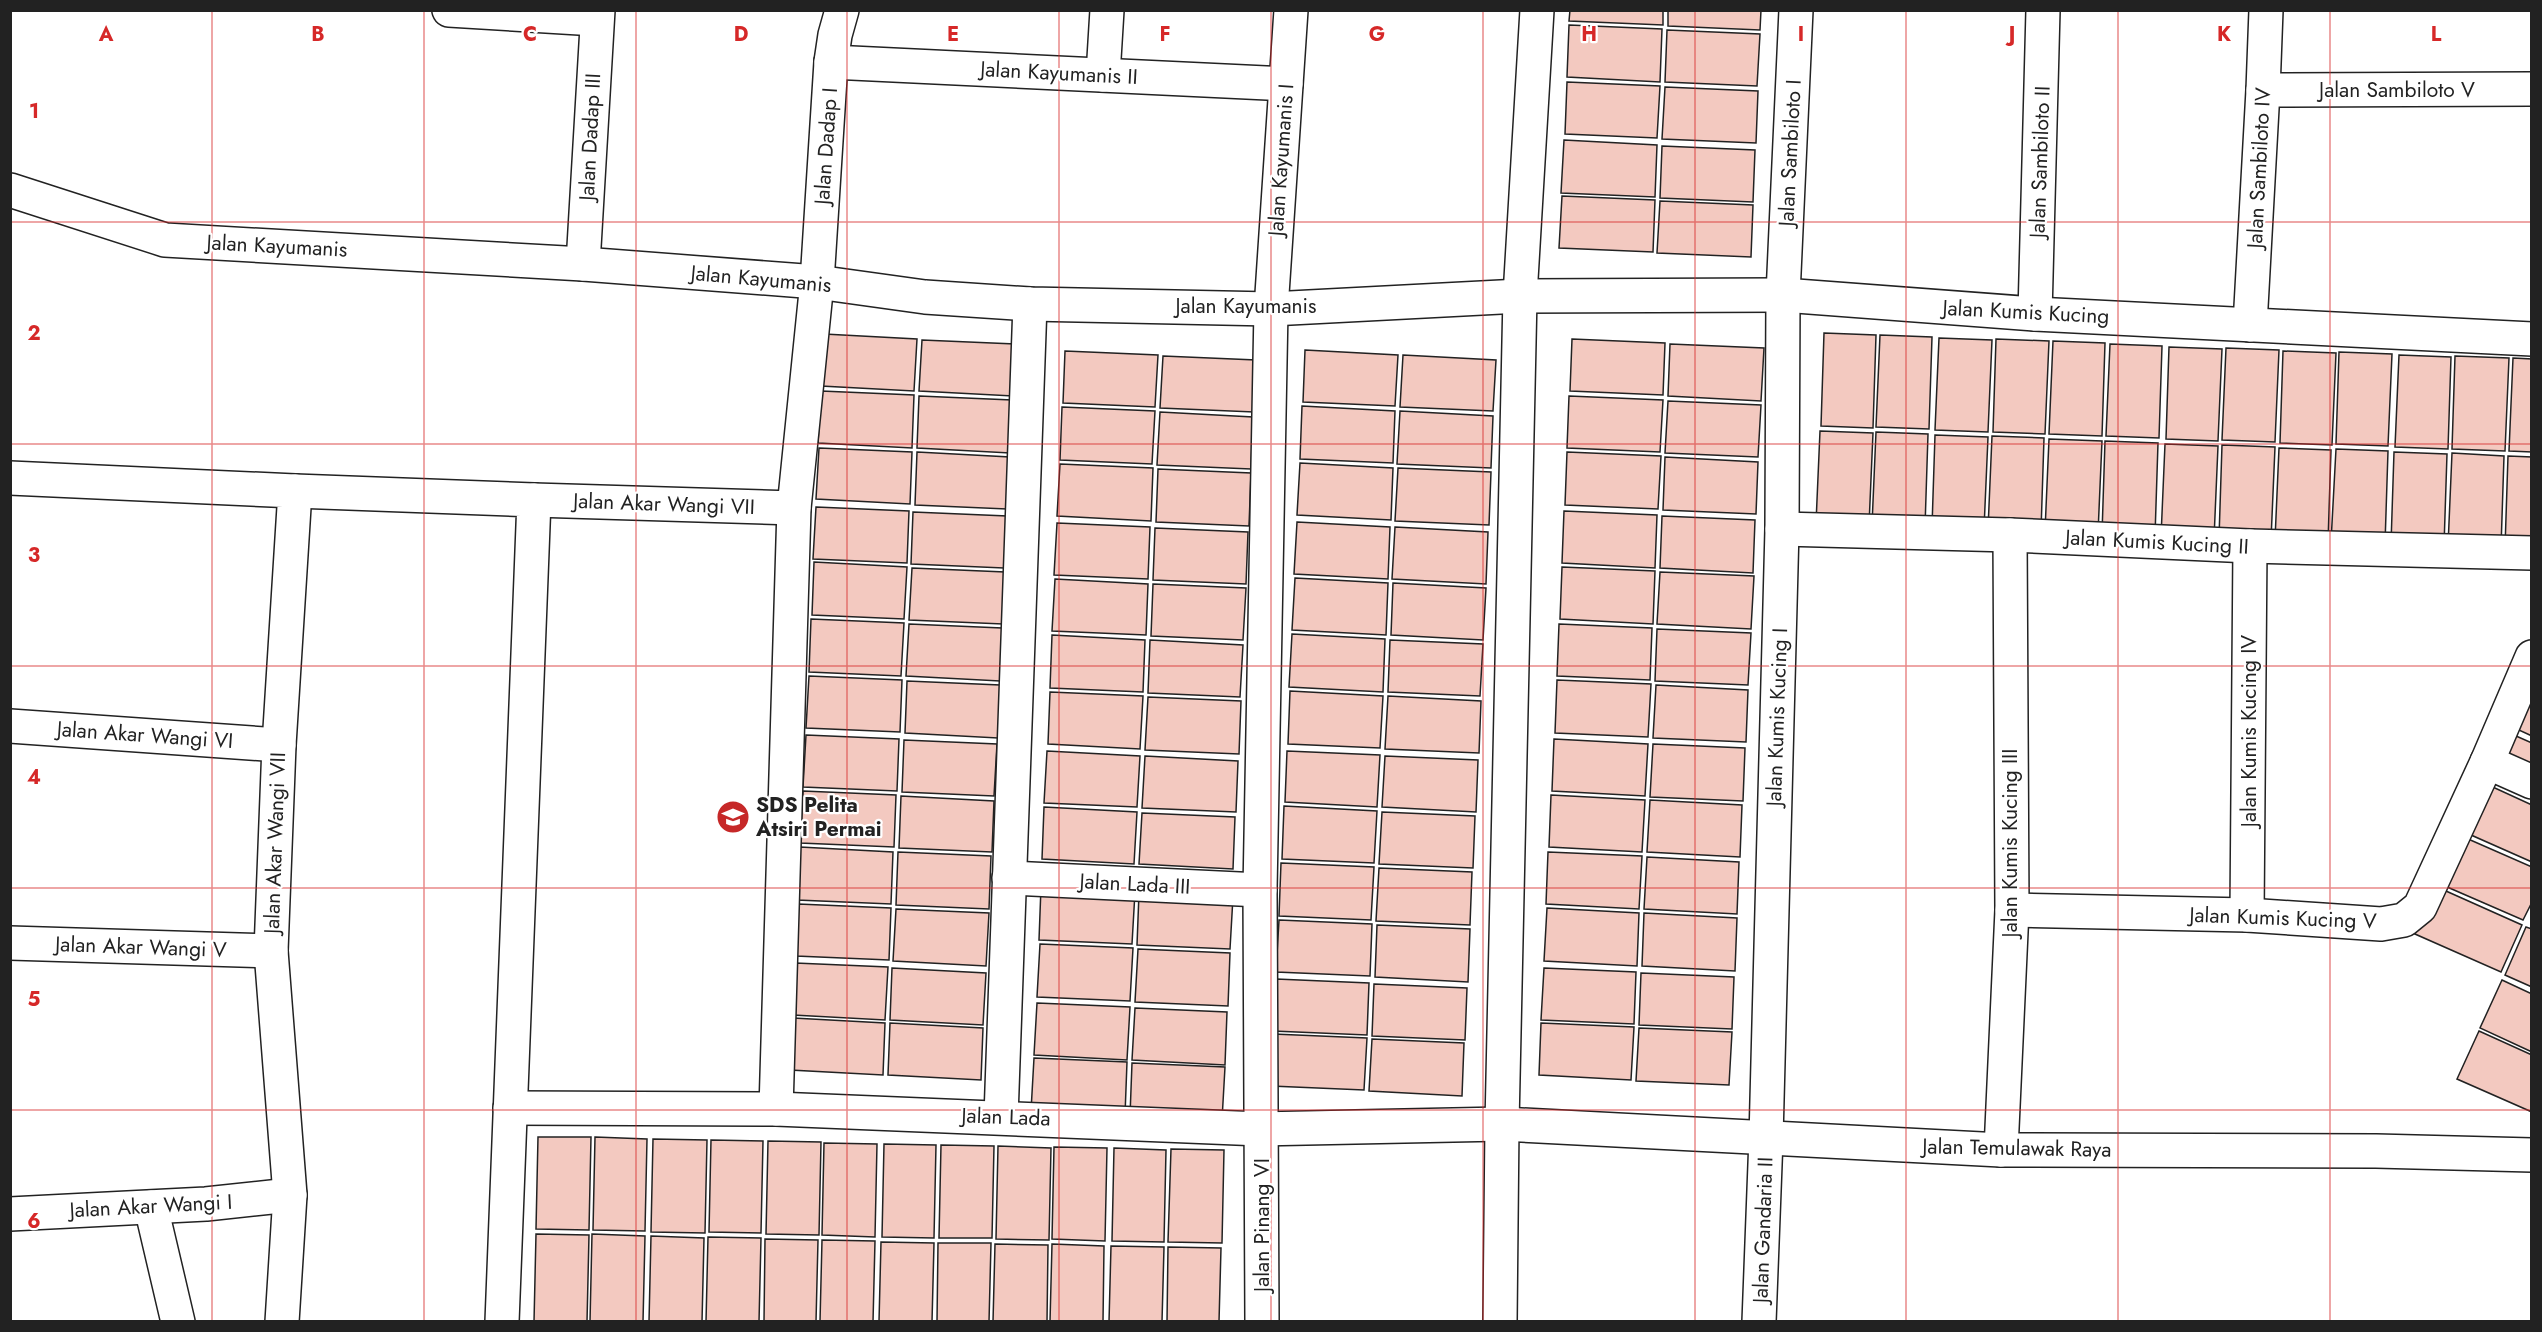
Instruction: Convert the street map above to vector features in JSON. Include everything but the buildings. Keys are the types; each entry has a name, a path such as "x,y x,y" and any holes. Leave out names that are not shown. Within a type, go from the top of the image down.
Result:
{"street":[{"path":"449,10 597,15"},
{"name":"Jalan Dadap I","path":"776,1109 794,508 817,282 831,62 842,10"},
{"path":"1103,75 1107,10"},
{"name":"Jalan Kayumanis I","path":"1260,890 1271,309 1291,10"},
{"path":"1500,1322 1502,1124 1520,296 1537,10"},
{"name":"Jalan Sambiloto I","path":"1783,295 1796,10"},
{"name":"Jalan Sambiloto II","path":"2035,314 2043,10"},
{"name":"Jalan Sambiloto IV","path":"2250,325 2264,90 2266,10"},
{"name":"Jalan Dadap III","path":"584,264 597,15"},
{"name":"Jalan Kayumanis II","path":"831,62 1286,84"},
{"name":"Jalan Sambiloto V","path":"2264,90 2532,89"},
{"name":"Jalan Kayumanis","path":"10,190 165,240 584,264 817,282 926,297 1030,304 1271,309 1520,296"},
{"name":"Jalan Kumis Kucing","path":"1520,296 1783,295 2035,314 2532,339"},
{"name":"Jalan Kumis Kucing I","path":"1766,1138 1782,529 1783,295"},
{"path":"1001,1117 1030,304"},
{"name":"Jalan Akar Wangi VII","path":"10,478 295,491 794,508"},
{"name":"Jalan Akar Wangi VII","path":"282,1322 290,1195 271,951 279,745 295,491"},
{"path":"502,1322 534,500"},
{"name":"Jalan Kumis Kucing II","path":"1782,529 2010,535 2250,546 2532,553"},
{"name":"Jalan Kumis Kucing III","path":"2001,1150 2012,910 2010,535"},
{"name":"Jalan Kumis Kucing IV","path":"2247,915 2250,546"},
{"name":"Jalan Kumis Kucing V","path":"2012,910 2247,915 2381,924 2404,920 2420,906 2487,762 2532,657"},
{"name":"Jalan Akar Wangi VI","path":"10,726 279,745"},
{"path":"2487,762 2532,782"},
{"name":"Jalan Lada III","path":"1009,878 1260,890"},
{"name":"Jalan Pinang VI","path":"1260,890 1263,1322"},
{"name":"Jalan Akar Wangi V","path":"10,943 271,951"},
{"name":"Jalan Lada","path":"510,1108 776,1109 1261,1129 1502,1124"},
{"name":"Jalan Temulawak Raya","path":"1502,1124 2001,1150 2376,1151 2532,1155"},
{"name":"Jalan Gandaria II","path":"1759,1322 1766,1138"},
{"name":"Jalan Akar Wangi I","path":"10,1214 206,1204 290,1195"},
{"path":"151,1207 178,1322"}],"place":[{"name":"SDS Pelita Atsiri Permai","path":"733,817"}]}
